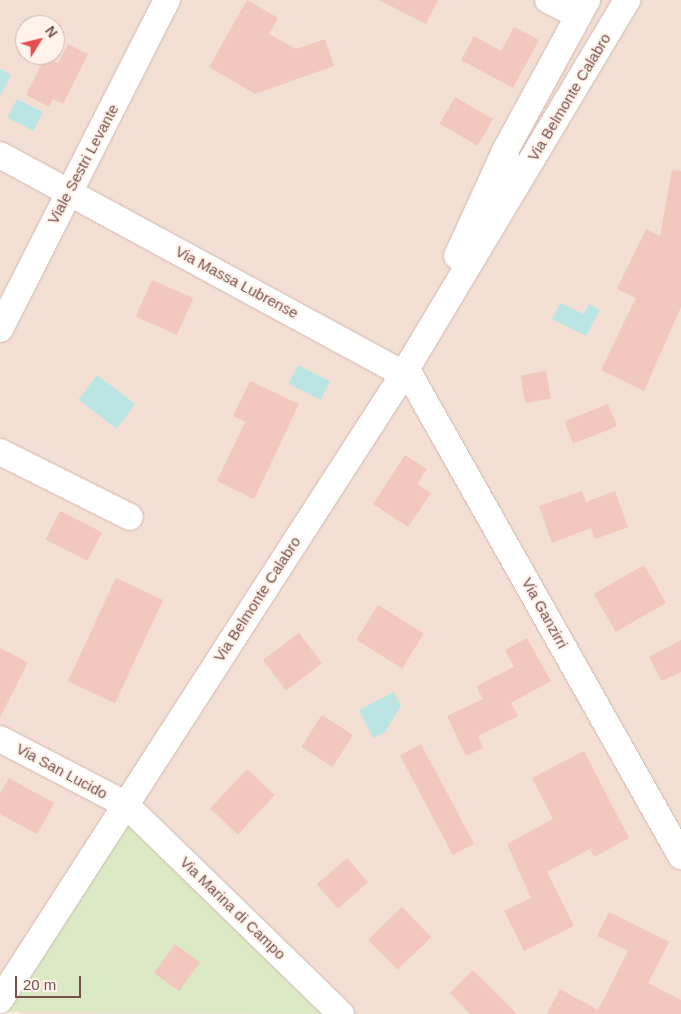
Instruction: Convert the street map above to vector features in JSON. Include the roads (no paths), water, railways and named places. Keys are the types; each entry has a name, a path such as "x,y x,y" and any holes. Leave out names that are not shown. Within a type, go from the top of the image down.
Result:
{"street":[{"name":"Viale Sestri Levante","path":"0,329 167,0"},
{"path":"548,0 581,7"},
{"name":"Via Belmonte Calabro","path":"0,1000 404,373 627,0"},
{"name":"Via Belmonte Calabro","path":"510,195 504,151 581,7"},
{"path":"404,373 504,151"},
{"name":"Via Massa Lubrense","path":"0,155 404,373"},
{"name":"Via Ganzirri","path":"404,373 427,401 681,856"},
{"path":"0,452 130,517"},
{"name":"Via San Lucido","path":"0,739 125,804"},
{"name":"Via Marina di Campo","path":"125,804 341,1014"}],"water":[{"path":"0,69 11,75 0,96"},
{"path":"17,99 43,112 33,131 7,118"},
{"path":"561,303 583,314 589,304 600,310 586,336 552,319"},
{"path":"298,365 330,381 321,400 288,384"},
{"path":"97,375 135,404 117,429 78,400"},
{"path":"394,692 401,706 385,732 373,738 359,710"}]}
